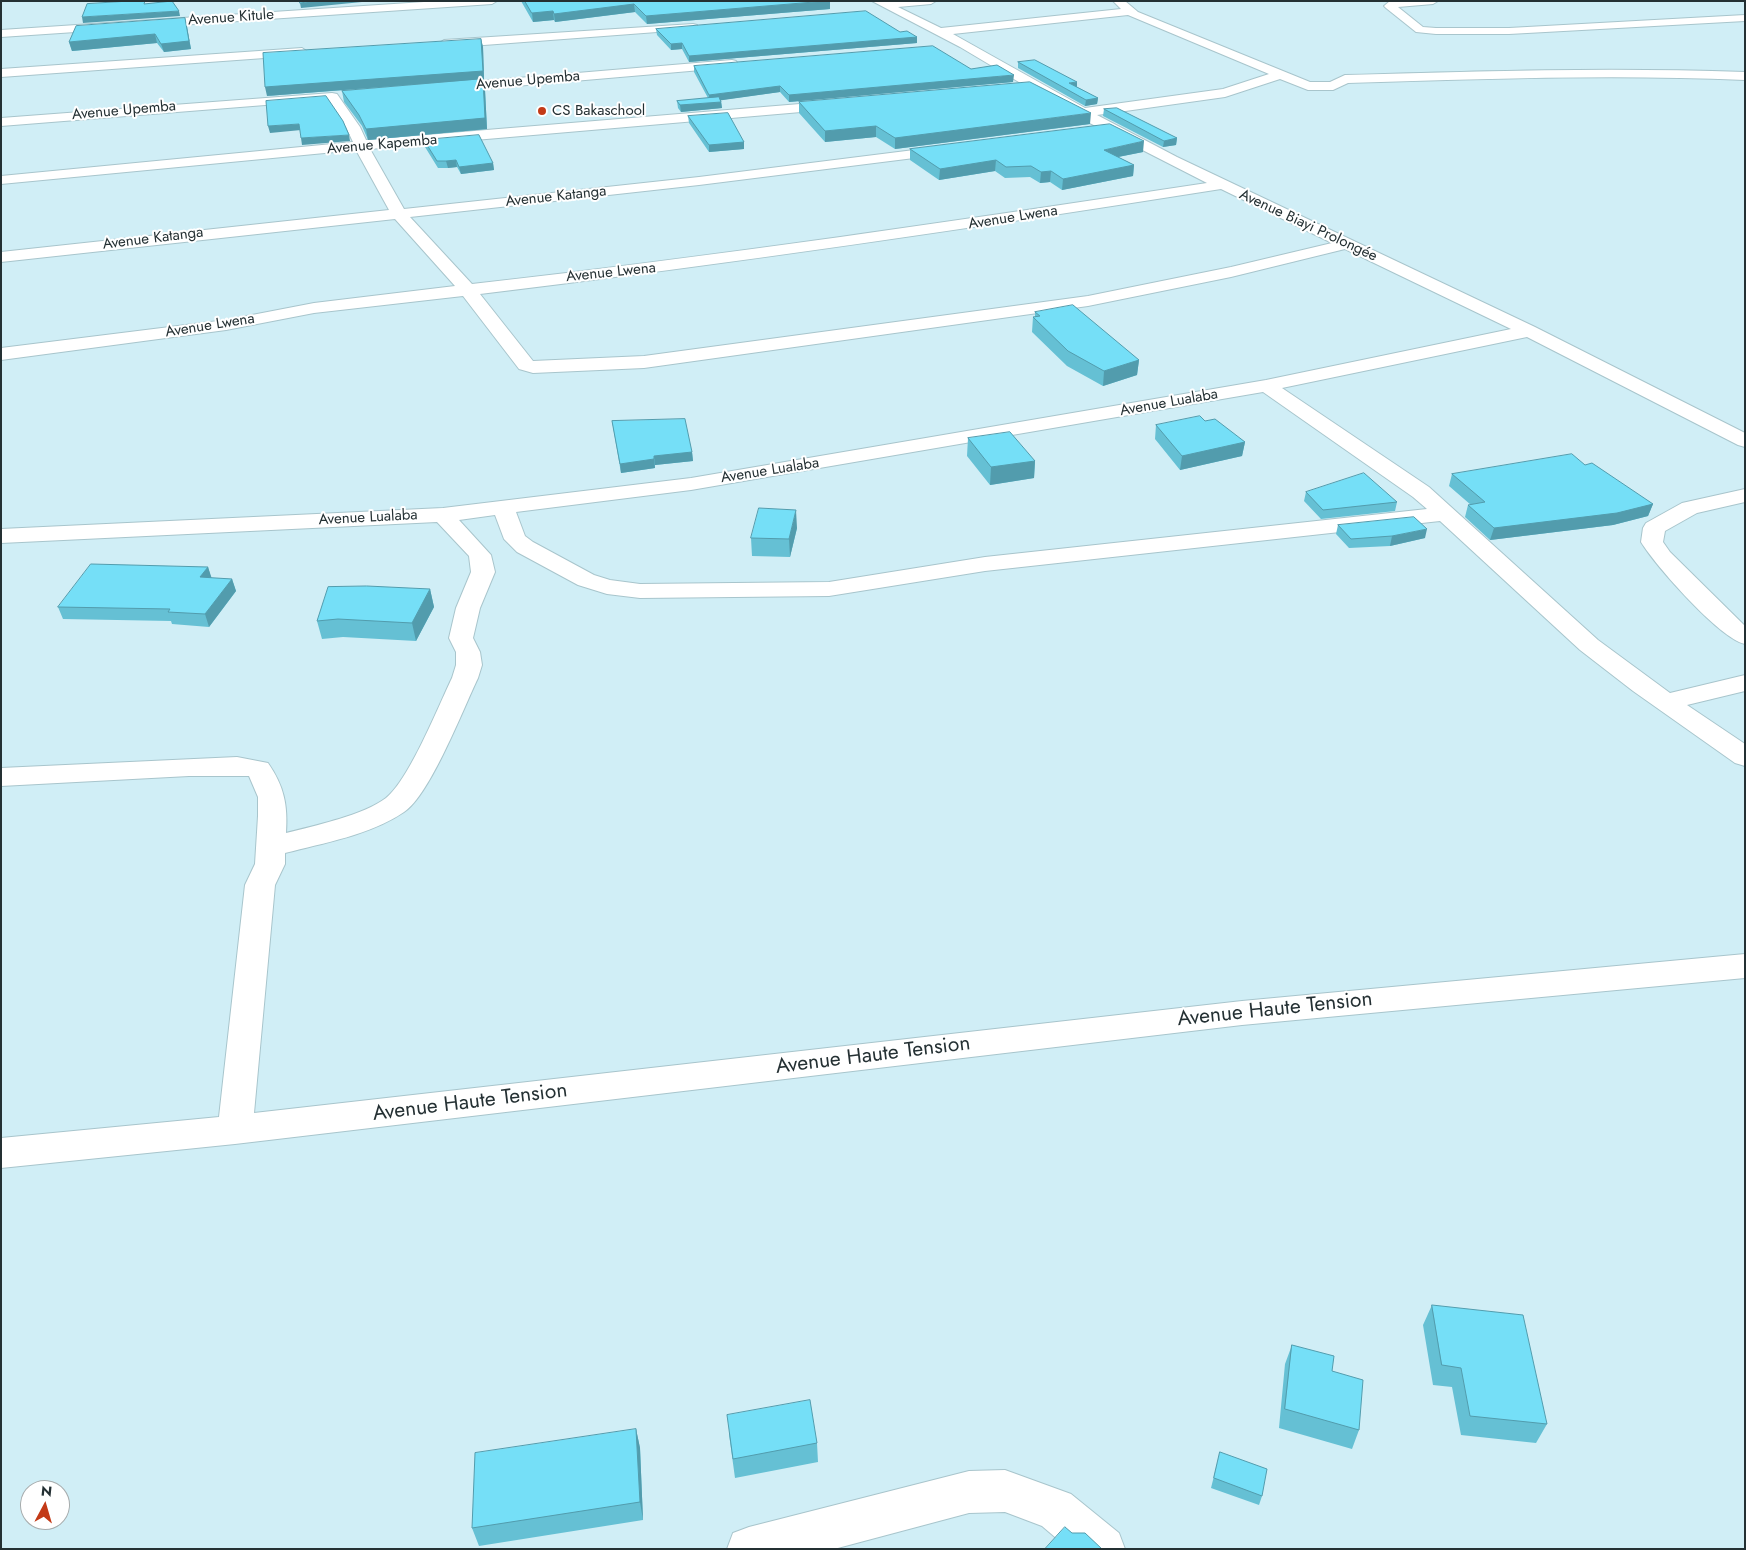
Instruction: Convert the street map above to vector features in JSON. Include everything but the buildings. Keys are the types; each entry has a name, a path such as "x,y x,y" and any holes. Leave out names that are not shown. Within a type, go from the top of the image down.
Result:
{"street":[{"name":"Avenue Kitule","path":"1,34 492,1"},
{"path":"883,7 931,1"},
{"path":"1118,1 1130,11 1308,86 1336,86 1338,81 1344,79 1541,73 1680,73 1745,76"},
{"path":"1433,1 1392,4 1390,6 1420,30 1436,31 1509,31 1745,18"},
{"name":"Avenue Biayi Prolongée","path":"883,7 942,39 964,44 1032,86 1081,113 1221,185 1529,331 1745,441"},
{"path":"942,39 1130,11"},
{"path":"435,44 579,36 702,26"},
{"path":"1,73 319,51"},
{"name":"Avenue Upemba","path":"437,89 742,64"},
{"path":"1081,113 1225,93 1280,75"},
{"path":"1013,88 1032,86"},
{"name":"Avenue Upemba","path":"1,122 125,111 350,96"},
{"path":"332,97 353,127 362,147 400,214 467,289 526,365 569,367 644,362 1088,301 1231,272 1347,244"},
{"name":"Avenue Kapemba","path":"1,180 255,154 362,147 848,104"},
{"path":"1089,130 1109,128"},
{"name":"Avenue Katanga","path":"1,257 194,234 400,214 699,181 962,148"},
{"name":"Avenue Lwena","path":"1,354 226,325 314,308 681,265 869,240 1221,185"},
{"name":"Avenue Lualaba","path":"1,536 71,531 443,515 690,484 1266,386 1529,331"},
{"path":"1266,386 1421,492 1589,645 1745,757"},
{"path":"1745,495 1690,508 1654,528 1652,542 1685,580 1736,631 1745,637"},
{"path":"503,507 515,539 525,547 586,580 622,590 640,591 829,589 984,564 1446,514"},
{"path":"270,847 314,836 364,820 395,805 411,789 465,678 469,665 468,652 461,638 468,608 483,572 480,555 443,515"},
{"path":"1666,702 1745,684"},
{"path":"1,777 237,766 258,769 268,782 273,796 270,864 260,885 235,1130"},
{"name":"Avenue Haute Tension","path":"1,1153 235,1130 1242,1012 1745,966"},
{"path":"749,1549 969,1492 1005,1491 1056,1509 1103,1549"}],"place":[{"name":"CS Bakaschool","path":"542,111"}]}
